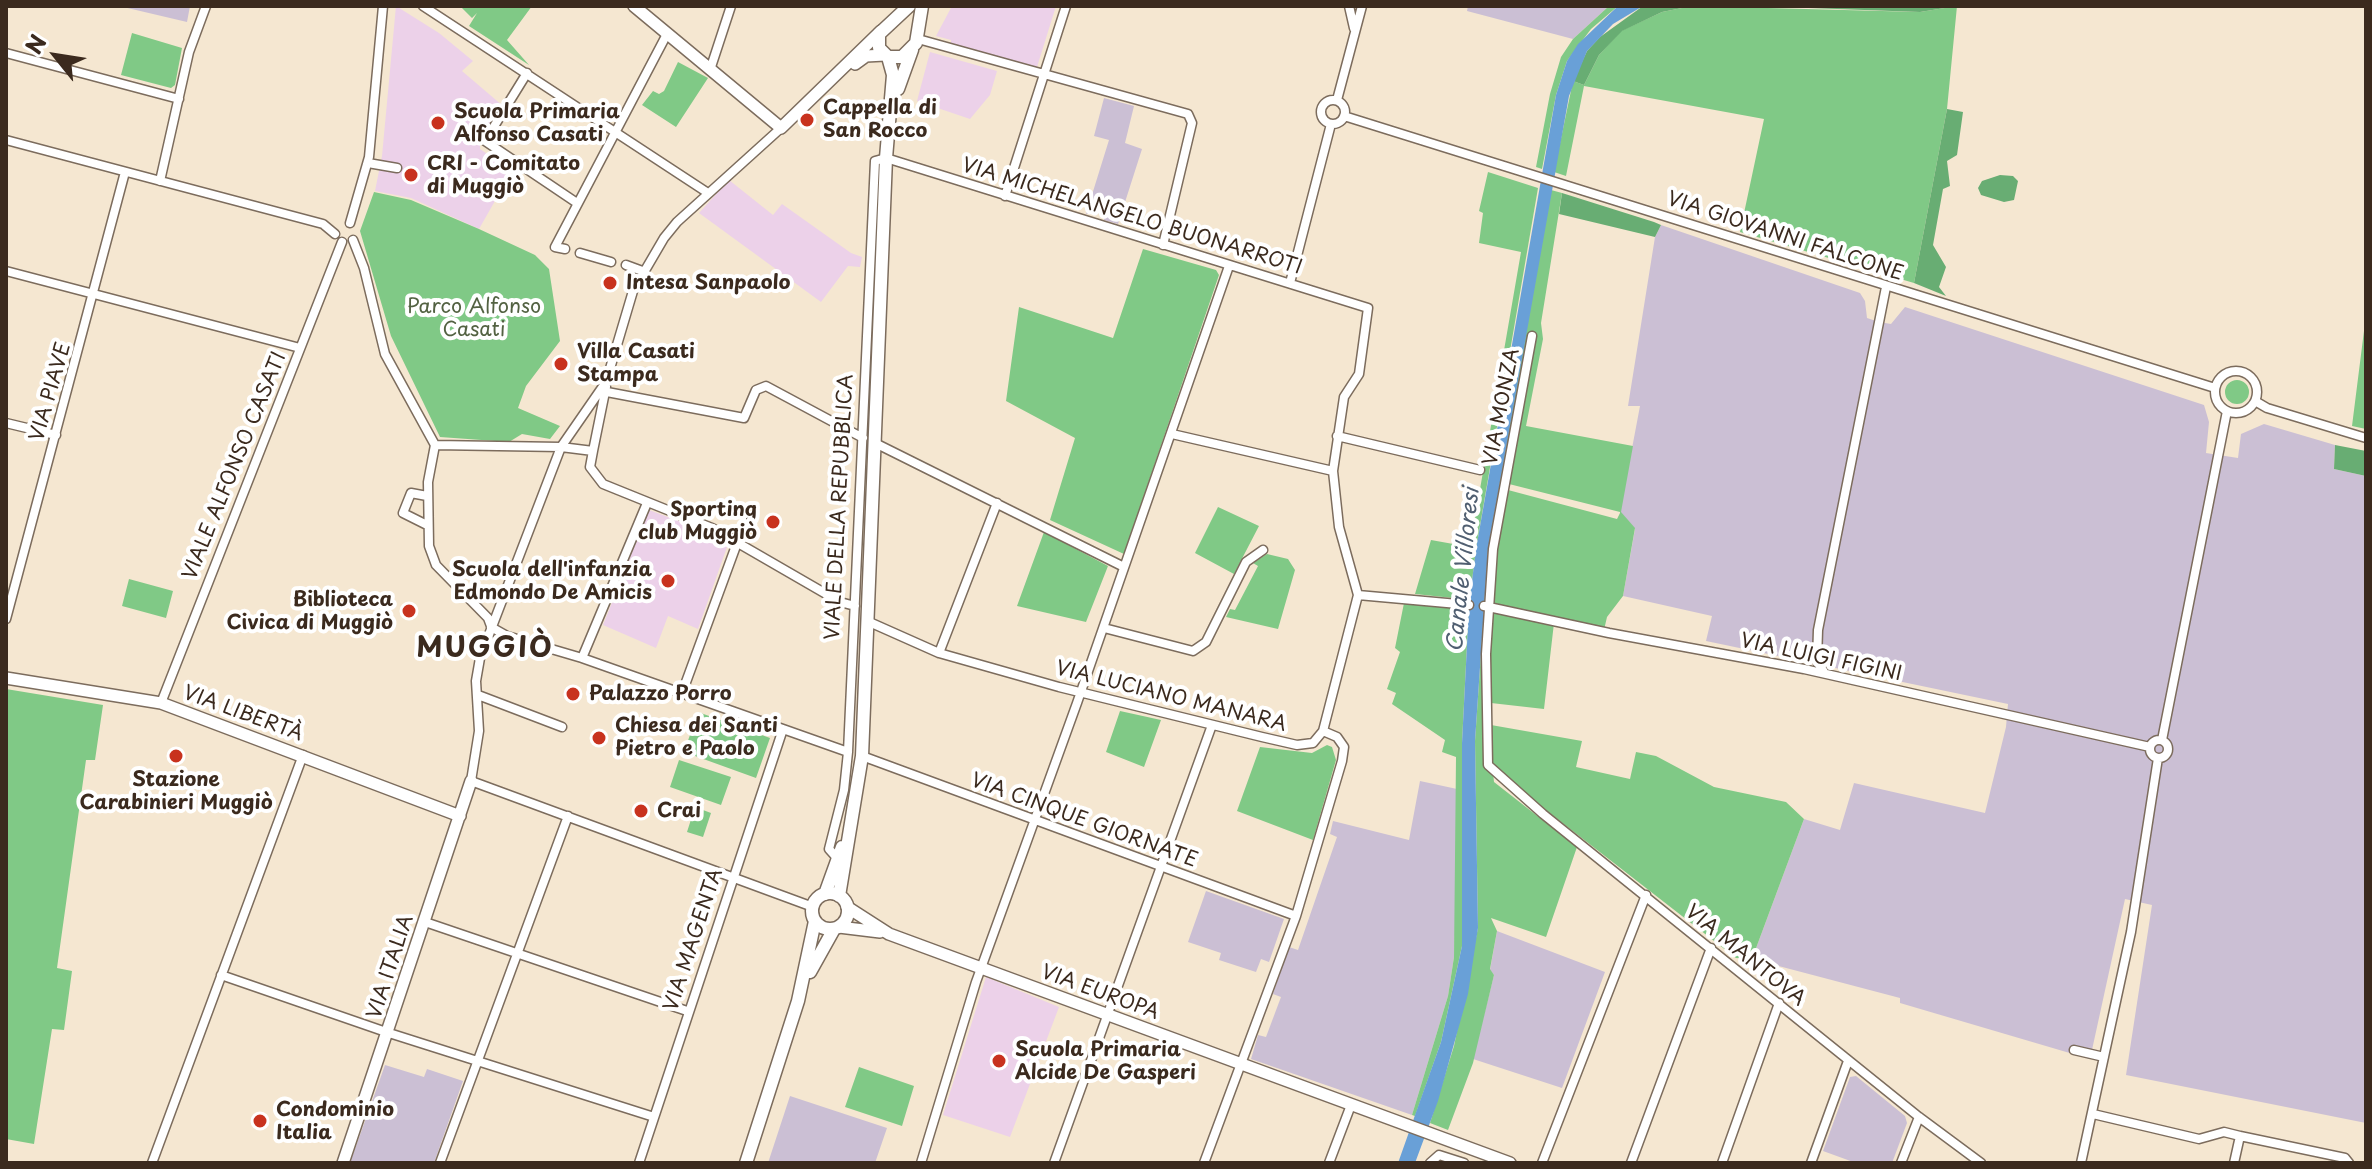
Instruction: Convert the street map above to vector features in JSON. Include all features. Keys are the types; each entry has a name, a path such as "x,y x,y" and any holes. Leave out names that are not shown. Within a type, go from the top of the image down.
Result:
{"main road":[{"path":"917,25 904,11 881,31 878,45 886,56 899,58 915,43 922,6"},
{"name":"VIALE DELLA REPUBBLICA","path":"891,111 915,43"},
{"name":"VIALE DELLA REPUBBLICA","path":"839,896 862,756 869,440 893,75 886,56"},
{"name":"VIALE DELLA REPUBBLICA","path":"825,894 855,798"},
{"path":"746,1163 798,1001 815,921 813,907 825,894 839,896 847,907 847,918 836,928 798,1001"},
{"path":"815,921 823,928 836,928"}],"street":[{"path":"160,181 189,52 206,6"},
{"path":"350,223 368,163 383,6"},
{"path":"423,6 616,132 706,195"},
{"path":"634,6 781,128"},
{"path":"710,70 731,6"},
{"path":"1005,196 1066,6"},
{"path":"1349,6 1355,33"},
{"path":"1337,100 1362,6"},
{"path":"855,606 840,602 712,528 599,482 590,467 606,387 631,297 664,238 706,195 838,76 881,31"},
{"path":"565,249 555,247 667,34"},
{"path":"915,43 1044,75 1190,117 1192,123 1163,245"},
{"path":"6,53 179,99"},
{"path":"838,76 866,56 886,56"},
{"path":"527,73 485,141 577,203"},
{"path":"1337,100 1345,108 1344,116 1339,122 1331,124 1322,119 1321,109 1327,101 1337,100"},
{"name":"VIA GIOVANNI FALCONE","path":"1344,116 2215,388"},
{"path":"1290,283 1331,124"},
{"path":"6,140 323,224 342,242 353,240"},
{"name":"VIA MICHELANGELO BUONARROTI","path":"886,158 1368,308 1359,374 1344,397 1337,436"},
{"path":"368,163 397,168"},
{"name":"VIA PIAVE","path":"6,619 125,172"},
{"path":"335,234 339,224 350,223"},
{"path":"350,223 356,231 353,240 364,268 385,354 435,445 427,496 427,525 436,565 488,618 491,627 507,636 582,658 848,752"},
{"name":"VIALE ALFONSO CASATI","path":"161,703 342,242"},
{"path":"580,253 611,262"},
{"path":"626,265 645,272"},
{"path":"921,1163 981,968 1104,628 1229,266"},
{"path":"6,271 300,348"},
{"path":"1826,674 1817,661 1818,630 1886,287"},
{"name":"VIA MONZA","path":"1492,770 1486,755 1485,727 1487,606 1495,530 1532,336"},
{"path":"2228,372 2243,372 2257,387 2255,401 2240,413 2227,411 2217,402 2215,388 2228,372"},
{"path":"606,387 744,418 756,390 766,386 1124,567"},
{"path":"606,387 561,447 491,627 478,667 479,731 471,781 813,907"},
{"path":"2255,401 2267,408 2366,438"},
{"path":"2158,758 2168,751 2162,740 2227,411"},
{"path":"6,423 56,435"},
{"path":"1172,434 1333,471"},
{"path":"1204,1163 1296,916 1342,761 1344,747 1337,737 1323,731 1358,595 1339,527 1333,471 1337,436 1480,470"},
{"name":"VIALE DELLA REPUBBLICA","path":"838,859 829,849 844,790 848,752 855,606 869,440"},
{"path":"435,445 561,447 593,451"},
{"path":"427,496 411,493 403,513 427,525"},
{"path":"582,658 647,503"},
{"path":"939,653 997,503"},
{"path":"682,693 737,543"},
{"path":"1104,628 1193,651 1200,647 1246,562 1263,550"},
{"path":"6,567 18,570"},
{"path":"1358,595 1469,605"},
{"name":"VIA LUIGI FIGINI","path":"1487,606 1826,674 2150,747"},
{"name":"VIA LUCIANO MANARA","path":"867,621 939,653 1212,725 1305,745 1319,738 1323,731"},
{"name":"VIA LIBERTÀ","path":"6,678 161,703 460,816"},
{"path":"478,695 562,727"},
{"path":"1054,1163 1212,725"},
{"name":"VIA MAGENTA","path":"639,1163 731,877 783,729"},
{"path":"2081,1163 2131,932 2158,758 2150,747 2162,740"},
{"path":"152,1163 303,755"},
{"name":"VIA CINQUE GIORNATE","path":"862,756 1296,916"},
{"name":"VIA MANTOVA","path":"1492,770 1848,1061 1981,1163"},
{"name":"VIA ITALIA","path":"343,1163 471,781"},
{"path":"440,1163 568,816"},
{"path":"1542,1163 1646,895"},
{"name":"VIA EUROPA","path":"847,907 889,934 1510,1163"},
{"path":"425,922 687,1011"},
{"name":"VIA EUROPA","path":"836,928 889,934"},
{"path":"1631,1163 1711,948"},
{"path":"221,975 389,1033 654,1117"},
{"path":"1722,1163 1779,1003"},
{"path":"2074,1050 2104,1057"},
{"path":"1811,1163 1848,1061"},
{"path":"1329,1163 1351,1105"},
{"path":"2093,1114 2199,1139 2224,1132 2345,1158 2349,1163"},
{"path":"1901,1163 1919,1117"},
{"path":"2234,1163 2240,1136"},
{"path":"1430,1163 1439,1155 1464,1163"}],"shaded area":[{"path":"119,6 190,6 187,22"},
{"name":"Scuola Primaria Alfonso Casati","path":"396,6 439,33 473,61 462,71 503,106 480,140 480,149 512,171 479,229 411,198 375,191 382,156"},
{"path":"952,6 1056,6 1037,67 951,44 951,40 936,36"},
{"path":"1468,6 1609,6 1573,39 1467,11"},
{"path":"930,52 997,71 990,95 970,119 917,101"},
{"path":"1104,98 1134,106 1125,143 1142,149 1118,224 1104,220 1103,214 1086,214 1109,140 1094,136"},
{"path":"729,180 773,215 782,204 851,253 862,257 860,267 848,266 821,302 699,213"},
{"path":"1661,225 1860,293 1865,301 1867,318 1879,322 1891,324 1905,307 2204,405 2209,422 2206,453 2238,458 2241,434 2264,424 2335,445 2334,469 2366,476 2366,1123 2126,1075 2152,905 2125,899 2090,1059 1900,1003 1900,998 1752,959 1804,819 1840,830 1854,783 1985,813 2006,727 2008,704 1706,641 1712,616 1623,596 1635,529 1620,512 1640,406 1628,406 1655,237"},
{"name":"Scuola dell'infanzia Edmondo De Amicis","path":"649,510 703,530 727,547 698,629 668,616 656,648 603,625"},
{"path":"1420,781 1457,789 1457,886 1454,957 1448,996 1412,1115 1251,1059 1258,1035 1266,1037 1281,997 1273,994 1289,947 1298,950 1337,837 1330,834 1333,821 1409,840"},
{"path":"1206,891 1284,919 1269,962 1261,959 1256,972 1219,960 1221,953 1188,942"},
{"path":"1497,931 1605,972 1562,1088 1473,1059 1494,975 1490,970"},
{"name":"Scuola Primaria Alcide De Gasperi","path":"986,977 1059,1007 1010,1137 943,1115"},
{"path":"385,1065 424,1077 427,1069 463,1081 434,1163 350,1163"},
{"path":"1856,1076 1905,1116 1907,1123 1892,1163 1856,1163 1823,1151 1850,1077"},
{"path":"790,1096 887,1128 875,1163 768,1163"}],"green space":[{"path":"460,6 532,6 507,40 529,65 469,26 477,13 472,18"},
{"path":"1609,6 1618,6 1591,29 1567,61 1556,95 1542,169 1536,167 1550,94 1561,57 1573,39"},
{"path":"1643,6 1692,6 1662,12 1622,31 1599,55 1584,85 1573,81 1587,51 1600,37"},
{"path":"1692,6 1920,12 1957,6 1947,109 1914,283 1740,232 1764,119 1584,86 1566,176 1554,172 1573,81 1584,85 1599,55 1621,31 1662,12"},
{"path":"1753,6 1957,6 1920,12"},
{"path":"132,33 182,48 175,85 171,88 121,75"},
{"path":"678,62 708,78 676,127 642,105 653,91 659,94 664,91"},
{"path":"1947,109 1963,112 1957,155 1947,161 1950,186 1943,189 1933,245 1946,267 1939,287 1946,296 1914,283"},
{"path":"1488,172 1538,188 1469,605 1462,743 1462,946 1441,1042 1415,1116 1412,1115 1448,996 1454,957 1456,757 1442,752 1445,740 1392,704 1396,693 1387,689 1400,652 1395,648 1404,603 1463,608 1462,599 1415,594 1431,540 1470,547 1521,252 1479,243 1483,213 1479,211"},
{"path":"2000,175 2013,176 2018,181 2014,200 2004,202 1981,195 1978,188 1982,181"},
{"path":"1551,190 1562,193 1541,323 1543,339 1526,426 1633,446 1621,512 1635,528 1623,596 1607,617 1604,630 1554,623 1544,709 1491,703 1491,725 1582,741 1576,767 1630,779 1636,752 1656,756 1714,787 1786,802 1804,819 1752,959 1736,958 1520,790 1492,763 1494,782 1577,847 1546,937 1491,918 1497,931 1490,969 1494,975 1473,1063 1448,1130 1430,1123 1454,1046 1478,928 1475,741 1488,549","holes":["1509,484 1620,512 1617,519 1508,490"]},
{"name":"Parco Alfonso Casati","path":"374,192 411,200 479,229 535,255 549,269 560,341 526,386 518,408 560,426 550,439 522,434 509,442 440,437 391,336 360,231"},
{"path":"1562,193 1661,225 1655,237 1559,214"},
{"path":"1143,249 1216,270 1219,275 1124,554 1050,520 1075,438 1006,401 1019,307 1113,338"},
{"path":"2366,315 2366,429 2352,426"},
{"path":"2237,380 2246,383 2249,392 2246,401 2237,404 2228,401 2225,392 2228,383"},
{"path":"2335,445 2366,451 2366,476 2334,469"},
{"path":"1218,507 1259,526 1234,574 1195,553"},
{"path":"1044,532 1108,566 1086,622 1017,606"},
{"path":"1267,554 1288,559 1295,570 1278,629 1226,617 1230,609 1235,610 1258,566 1253,563"},
{"path":"129,579 173,591 166,618 122,606"},
{"path":"6,689 103,705 95,760 86,760 57,968 72,971 64,1030 52,1029 34,1144 6,1139"},
{"path":"1120,711 1161,720 1144,767 1106,752"},
{"path":"698,712 770,738 756,778 684,752"},
{"path":"1327,745 1332,747 1336,760 1313,840 1237,811 1260,747 1312,753"},
{"path":"679,760 731,777 721,805 670,787"},
{"path":"695,807 711,813 703,837 687,832"},
{"path":"859,1067 914,1086 902,1126 845,1107"}],"water":[{"path":"1618,6 1643,6 1613,24 1587,51 1569,96 1488,549 1475,741 1478,928 1468,994 1438,1101 1415,1163 1398,1163 1441,1042 1462,946 1462,743 1469,605 1476,549 1556,95 1567,61 1578,44"}],"place":[{"name":"Cappella di San Rocco","path":"807,120"},
{"name":"Scuola Primaria Alfonso Casati","path":"438,123"},
{"name":"CRI - Comitato di Muggiò","path":"411,175"},
{"name":"Intesa Sanpaolo","path":"610,283"},
{"name":"Villa Casati Stampa","path":"561,364"},
{"name":"Sporting club Muggiò","path":"773,522"},
{"name":"Scuola dell'infanzia Edmondo De Amicis","path":"668,581"},
{"name":"Biblioteca Civica di Muggiò","path":"409,611"},
{"name":"Palazzo Porro","path":"573,694"},
{"name":"Chiesa dei Santi Pietro e Paolo","path":"599,738"},
{"name":"Stazione Carabinieri Muggiò","path":"176,756"},
{"name":"Crai","path":"641,811"},
{"name":"Scuola Primaria Alcide De Gasperi","path":"999,1061"},
{"name":"Condominio Italia","path":"260,1121"}],"district":[{"name":"MUGGIÒ","path":"485,649"}],"water label":[{"name":"Canale Villoresi","path":"1464,570"}]}
